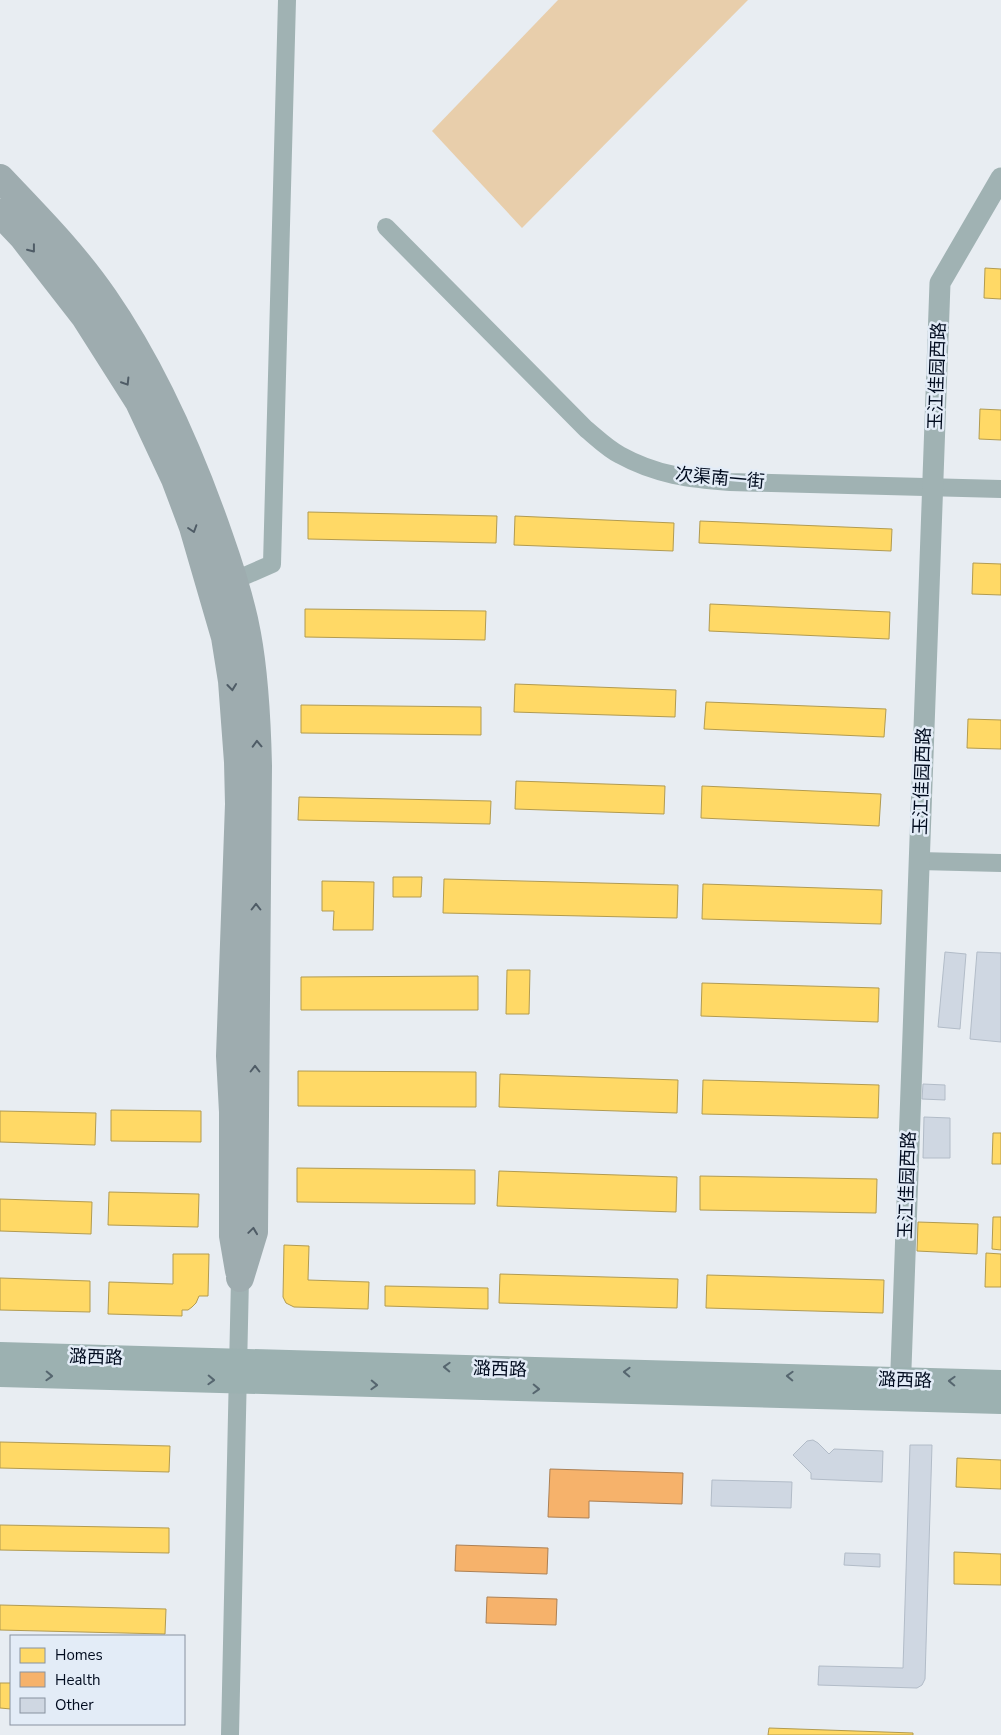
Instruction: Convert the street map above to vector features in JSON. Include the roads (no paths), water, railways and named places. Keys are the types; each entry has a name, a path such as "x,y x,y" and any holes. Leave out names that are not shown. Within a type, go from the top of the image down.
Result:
{"main road":[{"path":"0,178 70,253 104,298 151,374 204,493 233,581 247,633 256,716 258,766 254,1232 240,1278"},
{"path":"0,213 22,236 85,317 139,402 175,479 190,519 225,637 233,691 238,762 230,1056 234,1112 233,1236 240,1278"},
{"name":"潞西路","path":"0,1354 238,1371"},
{"name":"潞西路","path":"0,1375 238,1371 900,1389 1001,1382"},
{"name":"潞西路","path":"900,1389 1001,1402"}],"street":[{"path":"233,581 272,564 287,0"},
{"name":"玉江佳园西路","path":"900,1389 940,283 1001,178"},
{"name":"次渠南一街","path":"386,227 586,429 619,455 651,470 693,480 1001,489"},
{"path":"919,861 1001,863"},
{"path":"230,1735 240,1278"}]}
